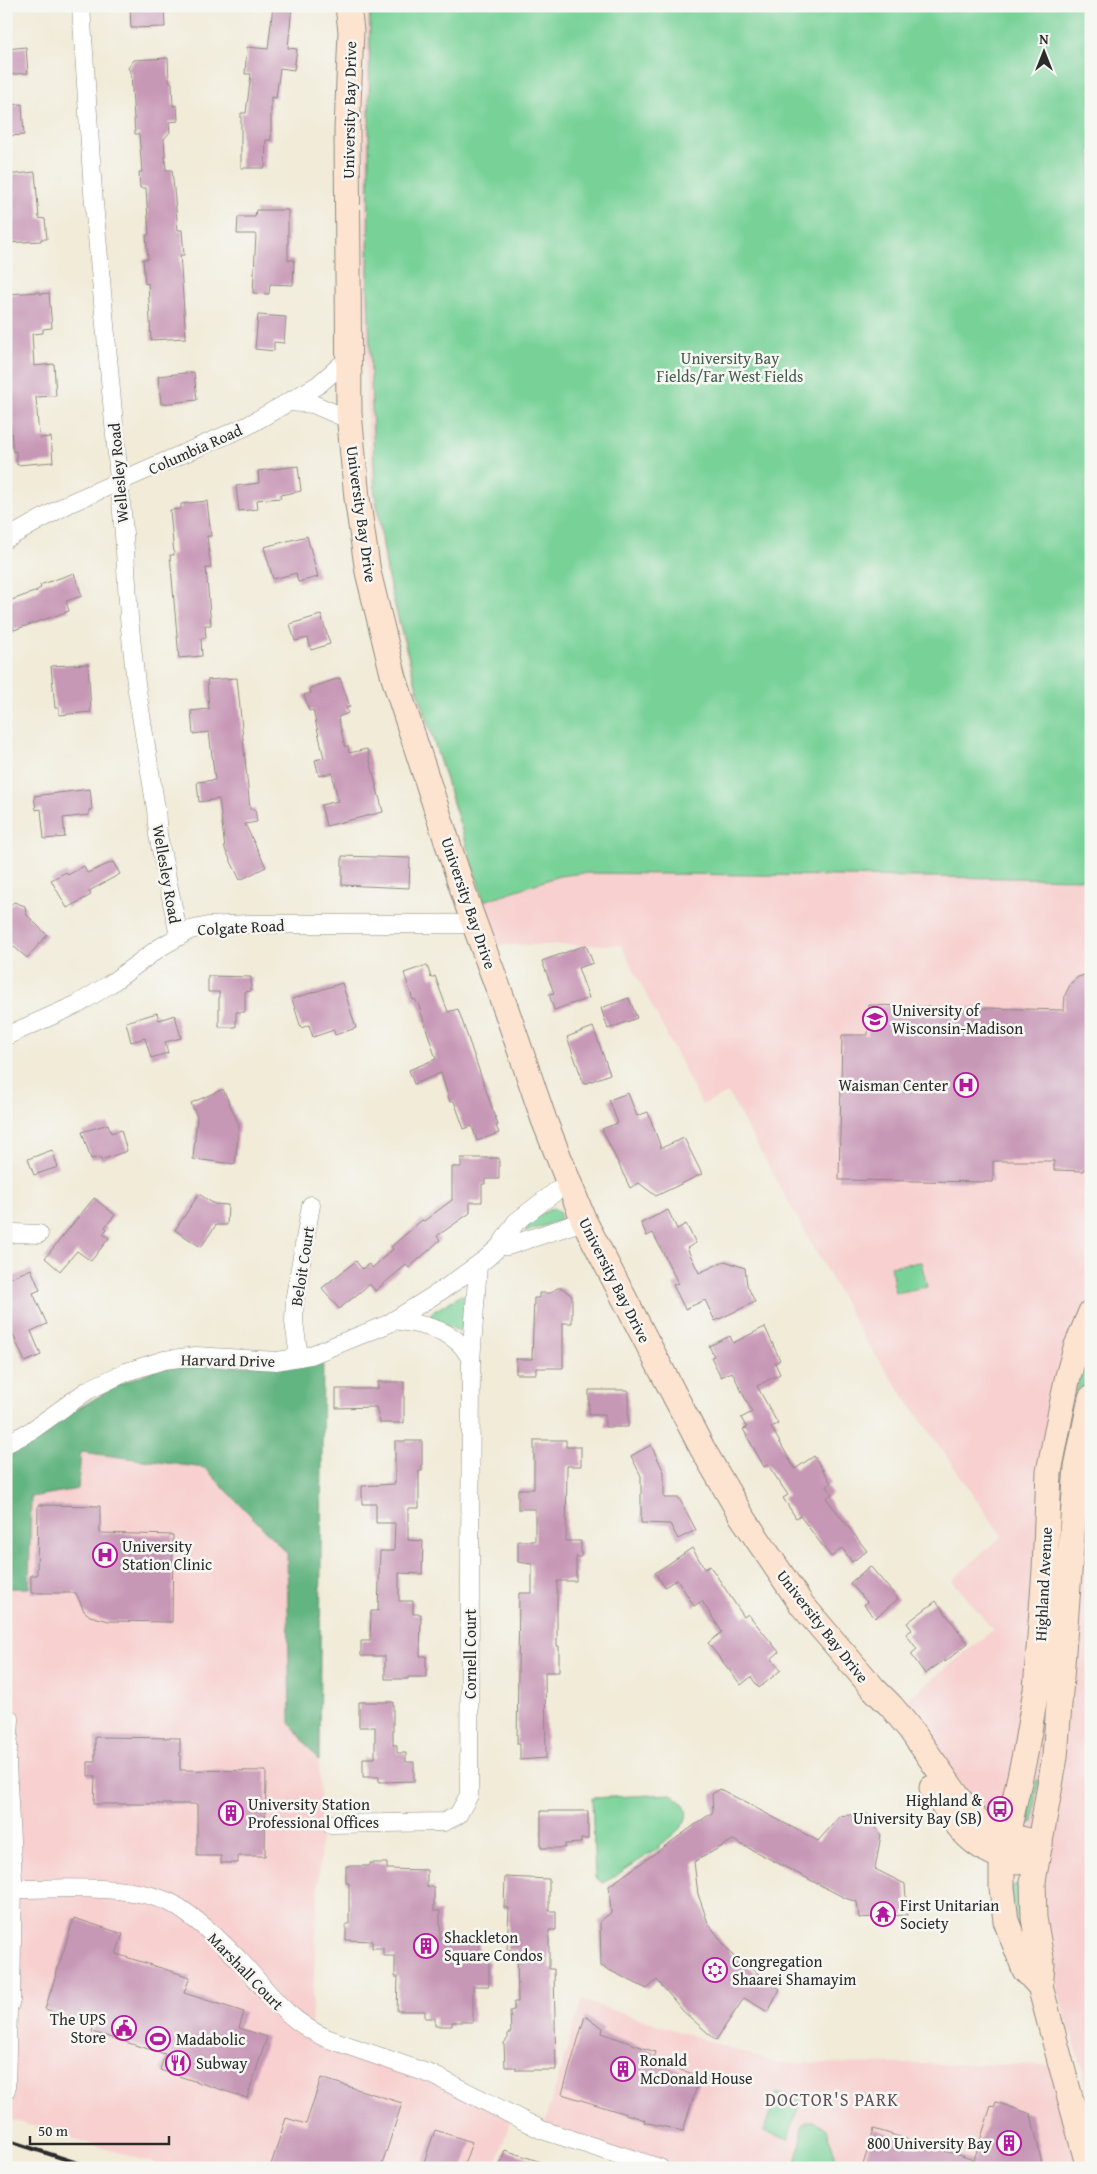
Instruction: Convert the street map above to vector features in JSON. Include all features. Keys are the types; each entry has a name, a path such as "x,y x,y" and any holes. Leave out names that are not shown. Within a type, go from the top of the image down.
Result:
{"street":[{"name":"Wellesley Road","path":"81,6 93,192 136,684 156,809 158,835 179,936"},
{"name":"University Bay Drive","path":"348,6 351,31 347,130 350,420 361,530 368,572 394,678 475,924 568,1182 584,1221 702,1448 741,1516 802,1604 872,1688 891,1706 910,1729 967,1810 1004,1847 1038,1853"},
{"name":"University Bay Drive","path":"351,31 358,6"},
{"name":"Columbia Road","path":"6,539 70,503 247,426 318,385 349,358"},
{"path":"289,402 312,404 350,420"},
{"name":"Colgate Road","path":"8,1033 78,1004 110,984 159,948 190,930 248,924 475,924"},
{"name":"Harvard Drive","path":"6,1444 31,1431 88,1390 126,1372 164,1360 196,1356 258,1361 277,1361 299,1357 311,1354 394,1320 478,1265 500,1246 516,1222 568,1182"},
{"name":"Beloit Court","path":"299,1357 294,1322 295,1296 311,1205"},
{"name":"Harvard Drive","path":"500,1246 508,1246 584,1221"},
{"path":"6,1235 15,1233 39,1234"},
{"name":"Cornell Court","path":"331,1824 444,1822 458,1815 470,1795 471,1361 478,1265"},
{"name":"Highland Avenue","path":"1004,1847 1025,1754 1036,1690 1045,1570 1049,1472 1067,1380 1076,1348 1091,1312"},
{"path":"394,1320 433,1328 446,1334 464,1348 471,1361"},
{"name":"Highland Avenue","path":"1038,1853 1055,1757 1077,1467 1091,1398"},
{"path":"6,2090 8,2009 11,2000 11,1889 13,1879 7,1764 10,1719"},
{"path":"1004,1847 1002,1888 1006,1921 1025,1970 1040,1986"},
{"path":"1038,1853 1033,1901 1042,1964 1040,1986 1088,2168"},
{"name":"Marshall Court","path":"11,1889 113,1890 154,1896 172,1904 223,1943 279,2006 311,2031 433,2076 542,2130 660,2168"}],"shaded area":[{"name":"University Bay Fields/Far West Fields","path":"367,6 1091,6 1091,2105 1080,2060 1052,1974 1044,1900 992,1824 900,1705 993,1630 952,1580 1002,1536 865,1340 728,1093 702,1105 621,945 497,945 413,681 386,577 372,492 366,388 364,290"},
{"path":"81,1452 241,1457 321,1558 319,1761 321,1838 311,2031 512,2115 495,2168 169,2168 6,2118 6,1588 29,1588 31,1496 78,1489"},
{"path":"582,2000 776,2063 1063,2065 1087,2168 616,2168 620,2156 542,2130"}],"green space":[{"name":"University Bay Fields/Far West Fields","path":"370,6 1091,6 1091,879 583,873 559,876 484,901 415,681 401,629 388,577 375,492 368,290"},
{"path":"553,1208 559,1211 561,1220 526,1232 524,1227 526,1222"},
{"path":"921,1262 927,1287 895,1293 891,1266"},
{"path":"461,1295 465,1296 462,1329 458,1331 431,1318 431,1313"},
{"path":"1091,1335 1091,1357 1075,1417 1064,1493 1059,1467 1063,1438"},
{"path":"323,1356 319,1761 290,1723 287,1553 205,1468 81,1452 78,1489 31,1497 29,1588 6,1588 6,1451 118,1385 161,1367 242,1366"},
{"path":"1039,1779 1033,1822 1024,1827 1021,1826 1027,1789"},
{"path":"671,1794 680,1801 687,1815 680,1828 659,1845 659,1848 604,1883 595,1878 592,1798"},
{"path":"1022,1883 1034,1952 1017,1929 1010,1887"},
{"path":"777,2092 801,2100 788,2139 764,2131"},
{"path":"813,2120 827,2129 837,2161 836,2168 797,2168 802,2126 804,2123"}],"building":[{"path":"130,6 164,6 165,27 131,28"},
{"path":"273,6 292,6 288,48 297,49 294,70 280,68 276,98 271,97 271,140 266,140 265,168 241,168 241,113 246,113 251,74 245,74 247,47 268,49"},
{"path":"26,47 28,73 6,75 6,49"},
{"path":"168,58 169,81 172,83 173,106 177,106 178,121 169,122 170,132 164,139 166,170 172,170 178,230 182,230 184,255 180,255 186,338 151,340 148,283 145,284 143,259 148,259 146,235 149,235 146,188 140,188 139,172 142,172 139,134 135,134 131,73 128,68 134,60"},
{"path":"22,104 24,135 6,136 6,105"},
{"path":"35,172 39,218 45,219 47,239 6,243 6,175"},
{"path":"256,210 288,210 288,260 294,260 293,285 270,284 269,294 253,293 256,234 237,234 238,217 255,217"},
{"path":"40,292 40,294 49,293 52,328 43,329 43,333 32,334 34,366 54,364 56,396 36,397 38,425 40,438 51,437 53,462 17,465 16,451 13,452 9,407 6,407 6,294"},
{"path":"258,315 286,317 284,343 274,342 274,351 255,349"},
{"path":"194,372 197,400 161,404 158,376"},
{"path":"298,466 301,491 280,495 281,498 257,500 258,509 239,511 236,486 259,483 258,471"},
{"path":"207,501 211,536 207,536 211,568 206,568 211,625 205,625 206,638 201,638 202,656 179,658 170,555 174,555 170,510 181,509 181,504"},
{"path":"307,536 318,577 298,582 296,573 273,579 264,547"},
{"path":"74,573 82,596 66,601 69,611 14,630 6,602 37,591 41,588 40,585"},
{"path":"321,615 330,644 311,650 308,638 295,641 290,624"},
{"path":"88,664 91,712 59,715 59,708 55,708 51,666"},
{"path":"237,678 250,809 255,809 257,822 245,824 266,867 240,880 225,849 219,799 199,802 197,782 215,780 209,732 193,734 191,711 209,709 207,680"},
{"path":"340,678 350,707 346,708 348,713 338,717 345,747 348,746 349,753 367,749 383,812 326,826 321,805 338,801 332,773 319,776 315,760 324,758 313,710 309,711 304,695 311,693 310,688"},
{"path":"90,789 92,809 89,810 89,815 63,818 65,837 44,839 41,809 36,810 34,796"},
{"path":"342,856 410,858 409,888 342,885"},
{"path":"113,862 120,874 89,891 91,895 67,908 51,880 66,872 68,875 84,866 87,873"},
{"path":"14,902 25,906 26,914 47,935 27,958 6,940 6,909"},
{"path":"586,945 593,963 578,968 589,998 554,1010 549,994 554,993 542,961"},
{"path":"427,965 431,978 435,976 448,1012 458,1009 498,1125 496,1126 499,1133 477,1141 472,1126 464,1129 454,1101 450,1102 441,1073 414,1084 409,1070 436,1059 419,1006 415,999 413,1000 404,973"},
{"name":"Waisman Center","path":"1091,973 1091,1164 1088,1164 1088,1168 1084,1168 1084,1171 1054,1170 1054,1161 993,1161 993,1182 839,1180 842,1035 868,1035 869,1005 1064,1010 1065,995 1071,983 1078,977"},
{"path":"208,976 251,977 251,991 245,992 245,1012 236,1012 236,1027 219,1027 219,992 208,992"},
{"path":"342,983 356,1028 335,1035 334,1030 313,1037 309,1025 301,1028 292,999"},
{"path":"629,998 637,1018 608,1029 601,1008"},
{"path":"157,1013 159,1020 175,1015 181,1038 165,1042 168,1053 151,1058 145,1038 131,1042 126,1022"},
{"path":"593,1027 610,1074 584,1084 567,1037"},
{"path":"223,1089 239,1125 235,1164 193,1159 197,1117 191,1103"},
{"path":"628,1093 637,1116 648,1112 661,1148 684,1138 702,1174 656,1196 639,1183 630,1188 602,1129 618,1123 609,1100"},
{"path":"108,1124 111,1133 121,1130 127,1151 101,1160 100,1157 91,1159 82,1132"},
{"path":"52,1150 58,1167 34,1175 28,1159"},
{"path":"461,1158 499,1158 499,1179 485,1179 485,1184 482,1184 482,1202 470,1202 470,1213 437,1236 440,1240 409,1268 406,1265 375,1291 370,1284 339,1309 322,1288 356,1261 362,1269 369,1264 372,1268 393,1249 391,1247 422,1220 424,1221 452,1200 452,1167 461,1167"},
{"path":"199,1194 214,1204 228,1205 227,1225 216,1225 201,1247 175,1230"},
{"path":"94,1198 115,1215 105,1227 107,1229 103,1234 109,1238 91,1261 77,1251 60,1271 45,1258"},
{"path":"668,1210 677,1229 686,1224 696,1243 687,1248 699,1273 725,1261 745,1268 747,1285 755,1302 715,1321 705,1300 685,1309 673,1285 678,1283 653,1233 647,1236 641,1223"},
{"path":"31,1269 40,1290 33,1293 47,1324 31,1331 41,1355 25,1362 6,1319 6,1280"},
{"path":"557,1288 562,1288 572,1296 572,1323 563,1323 563,1368 536,1368 536,1374 516,1374 516,1359 532,1359 534,1298 539,1298 539,1293 551,1293"},
{"path":"765,1327 780,1360 775,1363 780,1374 757,1386 778,1424 771,1427 795,1469 814,1456 831,1483 827,1486 832,1494 826,1498 867,1551 852,1562 842,1548 831,1557 800,1516 796,1518 783,1498 788,1495 768,1465 764,1467 743,1429 747,1428 741,1418 752,1412 732,1372 721,1377 711,1357 714,1356 709,1346 730,1336 733,1343"},
{"path":"378,1382 404,1382 404,1423 380,1423 376,1407 336,1408 336,1389 378,1389"},
{"path":"589,1390 628,1390 628,1427 605,1427 605,1415 589,1415"},
{"path":"534,1440 566,1440 566,1447 581,1447 581,1466 567,1466 566,1541 581,1541 581,1557 576,1557 576,1581 557,1581 559,1672 545,1672 546,1758 520,1760 520,1744 517,1744 519,1593 532,1593 532,1564 518,1562 518,1541 535,1541 535,1509 518,1509 518,1489 534,1489"},
{"path":"395,1441 422,1441 422,1471 419,1471 419,1508 408,1508 408,1540 423,1541 422,1574 399,1573 399,1601 413,1601 413,1614 421,1614 420,1656 426,1656 426,1677 408,1677 408,1679 385,1679 385,1656 361,1656 361,1641 370,1641 371,1611 378,1611 380,1551 394,1551 395,1523 376,1523 376,1504 362,1504 362,1486 395,1484"},
{"path":"651,1445 664,1472 664,1498 679,1498 696,1530 678,1539 670,1524 641,1523 641,1476 631,1456"},
{"name":"University Station Clinic","path":"38,1505 100,1506 100,1533 173,1535 172,1622 109,1621 90,1616 84,1611 76,1593 31,1593 31,1575 37,1575"},
{"path":"692,1548 705,1569 710,1566 744,1617 748,1614 779,1652 771,1659 781,1670 759,1688 751,1677 741,1685 708,1643 722,1632 702,1601 694,1606 677,1579 665,1587 655,1573"},
{"path":"870,1566 898,1599 875,1618 864,1605 867,1602 850,1583"},
{"path":"936,1601 968,1643 945,1662 944,1660 925,1674 911,1654 917,1649 906,1634 912,1630 907,1623"},
{"path":"359,1702 393,1702 393,1745 397,1745 397,1753 406,1753 406,1762 414,1762 414,1781 379,1782 379,1777 363,1777 363,1758 375,1758 375,1727 359,1727"},
{"path":"95,1737 180,1738 180,1770 266,1771 265,1856 238,1856 238,1863 221,1863 221,1856 197,1856 197,1804 94,1804 95,1776 88,1776 88,1762 95,1762"},
{"name":"First Unitarian Society","path":"720,1789 818,1841 840,1816 866,1813 881,1835 875,1869 905,1884 907,1915 859,1918 857,1902 845,1898 733,1840 694,1862 698,1894 708,1923 732,1955 780,1989 768,2012 744,1998 716,2040 684,2012 657,1980 647,1989 601,1966 600,1921 611,1913 609,1886 713,1812 712,1794"},
{"path":"541,1811 588,1811 588,1839 581,1839 581,1843 565,1844 565,1848 541,1848"},
{"name":"Shackleton Square Condos","path":"370,1863 387,1863 387,1869 427,1870 427,1887 434,1887 434,1911 440,1911 440,1940 479,1940 479,1961 489,1961 489,1986 473,1986 473,2022 452,2022 452,2026 435,2026 435,2018 425,2018 425,2011 397,2011 398,1977 395,1977 395,1956 383,1956 383,1948 372,1948 372,1941 346,1940 346,1924 349,1924 349,1883 346,1883 346,1866 370,1866"},
{"path":"505,1877 549,1879 549,1911 556,1911 556,1930 549,1930 549,1969 554,1969 556,2070 516,2070 516,2067 505,2067 504,2043 508,2038 508,2033 511,2033 510,2011 514,2010 514,2002 518,2002 517,1950 507,1950 509,1908 504,1908"},
{"path":"74,1918 123,1934 116,1954 190,1977 184,1993 244,2012 239,2028 267,2037 247,2098 160,2070 165,2054 92,2032 94,2024 45,2009"},
{"name":"Ronald McDonald House","path":"585,2016 603,2028 602,2033 655,2052 652,2061 700,2076 683,2131 644,2122 645,2120 562,2094"},
{"path":"321,2078 402,2103 381,2168 270,2168 286,2118 306,2124"},
{"name":"800 University Bay","path":"996,2102 1031,2114 1043,2168 862,2168 874,2129 974,2160 991,2106 994,2107"},
{"path":"435,2130 472,2142 463,2168 422,2168"},
{"path":"505,2150 550,2165 550,2168 499,2168"}],"railway":[{"path":"6,2140 93,2168"}],"place":[{"name":"University of Wisconsin-Madison","path":"875,1019"},
{"name":"Waisman Center","path":"966,1085"},
{"name":"University Station Clinic","path":"105,1555"},
{"name":"Highland & University Bay (SB)","path":"1000,1809"},
{"name":"University Station Professional Offices","path":"231,1813"},
{"name":"First Unitarian Society","path":"883,1914"},
{"name":"Shackleton Square Condos","path":"426,1946"},
{"name":"Congregation Shaarei Shamayim","path":"715,1970"},
{"name":"The UPS Store","path":"124,2028"},
{"name":"Madabolic","path":"158,2039"},
{"name":"Subway","path":"178,2063"},
{"name":"Ronald McDonald House","path":"623,2069"},
{"name":"800 University Bay","path":"1009,2143"}],"district":[{"name":"DOCTOR'S PARK","path":"832,2099"}]}
